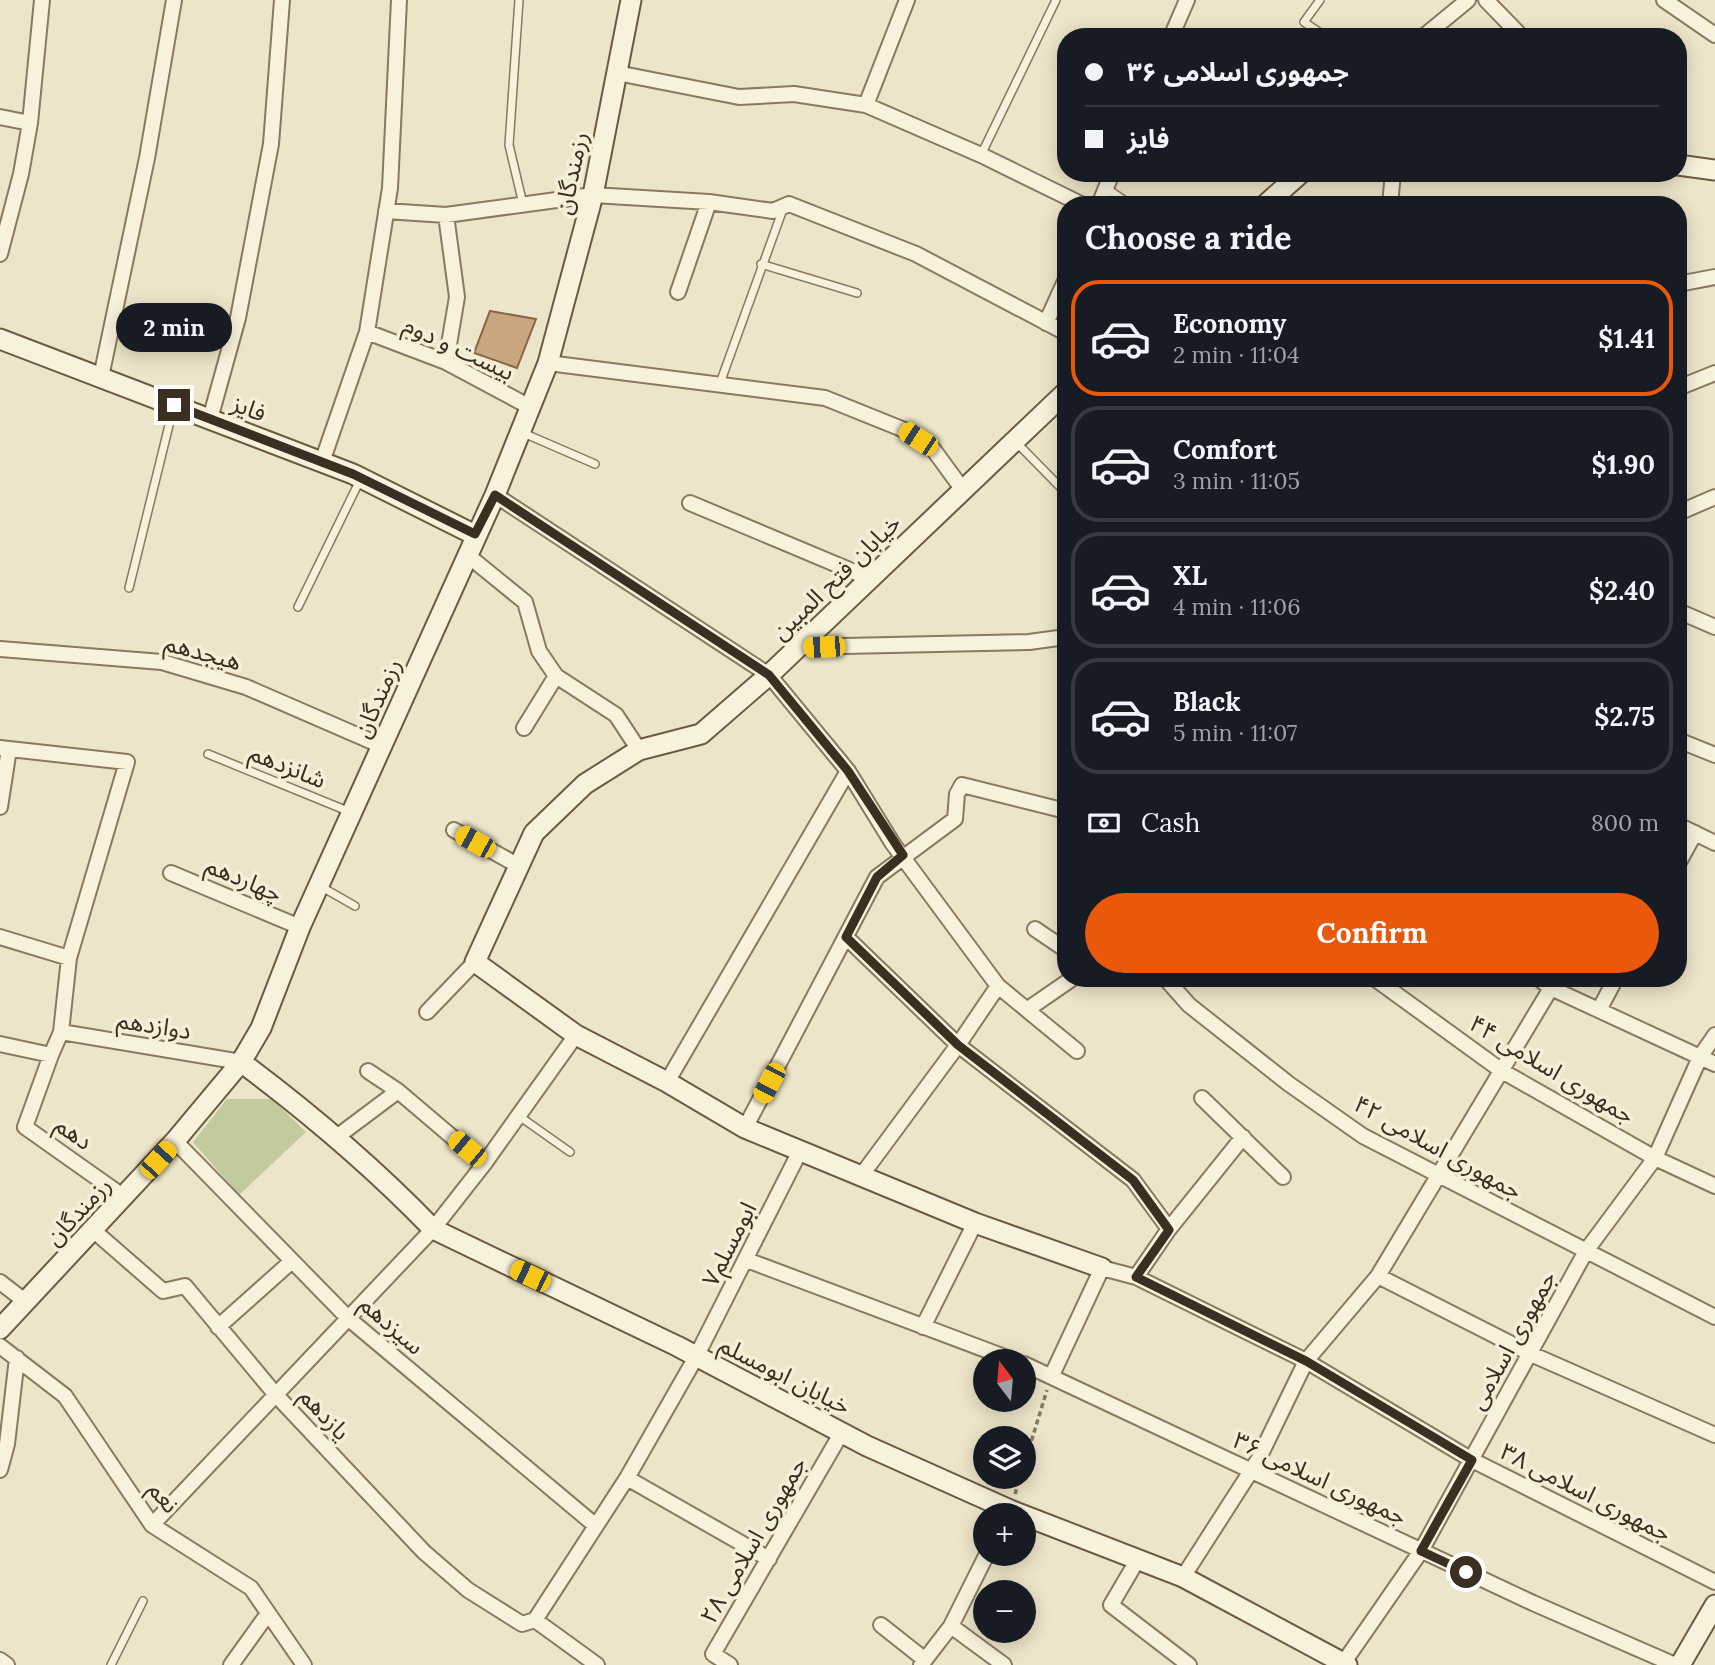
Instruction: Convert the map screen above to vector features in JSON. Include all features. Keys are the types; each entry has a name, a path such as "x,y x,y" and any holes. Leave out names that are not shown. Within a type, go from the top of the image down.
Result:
{"street":[{"path":"0,254 21,174 30,123 42,0"},
{"path":"101,377 147,158 174,0"},
{"path":"210,419 238,318 265,181 271,144 282,0"},
{"path":"322,462 367,332 386,211 399,0"},
{"name":"رزمندگان","path":"0,1329 175,1141 241,1062 261,1028 300,927 354,814 466,554 495,495 548,363 593,195 631,0"},
{"path":"866,105 907,0"},
{"path":"1175,28 1187,0"},
{"path":"1434,28 1468,0"},
{"path":"1486,0 1513,28"},
{"path":"1664,0 1715,35"},
{"path":"617,73 739,97 794,94 866,105 981,155 1065,196"},
{"path":"0,117 30,123"},
{"path":"1687,166 1715,170"},
{"path":"1102,196 1108,182"},
{"path":"1275,196 1291,182"},
{"path":"386,211 446,215 593,195 709,202 773,211 789,204 916,254 1057,328"},
{"path":"678,292 709,202"},
{"path":"446,215 457,297 446,362"},
{"path":"1687,282 1715,277"},
{"path":"1046,323 1057,299"},
{"name":"بیست و دوم","path":"367,332 446,362 530,407"},
{"name":"فایز","path":"0,339 361,478 475,534"},
{"path":"548,363 825,398 902,429 933,449 963,490"},
{"path":"1687,384 1715,373"},
{"name":"خیابان فتح المبین","path":"475,962 534,833 585,784 639,750 701,734 798,648 1057,401"},
{"path":"495,495 769,675 848,771 903,855 998,986 1077,1051"},
{"path":"1687,509 1715,497"},
{"path":"690,503 871,579"},
{"path":"466,554 525,602 539,651 556,676 616,715 639,750"},
{"path":"1687,615 1715,627"},
{"path":"798,648 1029,642 1057,638"},
{"name":"هیجدهم","path":"0,649 162,662 246,687 382,746"},
{"path":"524,728 556,676"},
{"path":"1687,744 1715,755"},
{"path":"0,807 4,749 127,762 69,958 61,1032 51,1055 0,1044"},
{"path":"667,1082 848,771"},
{"path":"745,1128 877,877 955,818 957,794 962,786 1057,809"},
{"path":"1687,829 1715,843"},
{"path":"454,830 519,866"},
{"path":"1687,848 1695,833"},
{"name":"چهاردهم","path":"171,873 300,927"},
{"path":"1035,929 1057,944"},
{"path":"0,937 69,958"},
{"path":"846,937 958,1045 1133,1180 1169,1230"},
{"path":"427,1012 475,962 576,1035 667,1082 745,1128 975,1223 1102,1268 1052,1375"},
{"path":"861,1176 998,986"},
{"path":"1028,1009 1060,987"},
{"name":"جمهوری اسلامی ۴۲","path":"1173,987 1189,1005 1289,1084 1363,1136 1715,1317"},
{"name":"جمهوری اسلامی ۴۴","path":"1386,987 1502,1071 1655,1158 1715,1186"},
{"path":"1599,1010 1611,987"},
{"path":"1183,1577 1250,1471 1306,1361 1378,1276 1551,988 1715,1064"},
{"name":"دوازدهم","path":"61,1032 241,1062"},
{"path":"152,1525 433,1229 484,1164 576,1035"},
{"name":"جمهوری اسلامی","path":"1344,1664 1421,1551 1586,1251 1655,1158 1700,1057 1715,1035"},
{"name":"دهم","path":"51,1055 25,1127 124,1197"},
{"name":"خیابان ابومسلم","path":"241,1062 334,1139 433,1229 696,1357 867,1447 987,1503"},
{"path":"368,1071 398,1091 484,1164"},
{"path":"334,1139 398,1091"},
{"path":"1202,1098 1283,1177"},
{"path":"1136,1277 1169,1230 1243,1137"},
{"name":"سیزدهم","path":"175,1141 349,1320 596,1526"},
{"name":"ابومسلم۷","path":"535,1620 627,1478 696,1357 747,1261 800,1151"},
{"path":"923,1327 975,1223"},
{"name":"یازدهم","path":"93,1230 163,1291 185,1286 276,1395 424,1552 468,1590 522,1624 535,1620"},
{"path":"218,1327 292,1261"},
{"path":"747,1261 983,1349"},
{"name":"جمهوری اسلامی ۳۸","path":"1102,1268 1136,1277 1306,1361 1472,1460 1715,1582"},
{"path":"1378,1276 1531,1354 1715,1435"},
{"path":"0,1282 26,1302"},
{"name":"نعم","path":"0,1346 65,1396 152,1525 251,1588 267,1615 304,1665"},
{"path":"0,1470 7,1444 17,1358"},
{"name":"جمهوری اسلامی ۳۶","path":"1036,1369 1421,1551 1675,1665"},
{"name":"جمهوری اسلامی ۲۸","path":"730,1665 710,1660 842,1432"},
{"path":"627,1478 769,1559"},
{"name":"خیابان ابومسلم","path":"1036,1523 1183,1577 1344,1664"},
{"path":"1138,1559 1111,1605 1189,1665"},
{"path":"881,1625 922,1662 951,1626 981,1566"},
{"path":"1680,1665 1715,1605"},
{"path":"232,1665 267,1615"},
{"path":"535,1620 597,1665"},
{"path":"951,1626 1004,1665"},
{"path":"0,1660 7,1665"}],"lane":[{"path":"519,0 509,145 523,205"},
{"path":"981,155 1056,0"},
{"path":"1312,28 1304,22 1320,0"},
{"path":"1106,188 1118,196"},
{"path":"719,386 784,206"},
{"path":"761,264 857,293"},
{"path":"129,588 174,405"},
{"path":"520,432 595,464"},
{"path":"1015,441 1057,484"},
{"path":"298,607 361,478"},
{"name":"شانزدهم","path":"208,754 354,814"},
{"path":"319,886 355,906"},
{"path":"519,1116 570,1152"},
{"path":"111,1665 143,1601"}],"path":[{"path":"1036,1426 1052,1375"}],"green space":[{"path":"227,1099 272,1099 306,1132 239,1195 193,1142"}],"building":[{"path":"490,311 536,319 517,368 474,353"}],"route":[{"path":"174,405 353,474 475,534 495,495 769,675 848,771 893,844 903,855 877,877 846,937 958,1045 1133,1180 1169,1230 1136,1277 1306,1361 1472,1460 1421,1551 1466,1572"}]}
